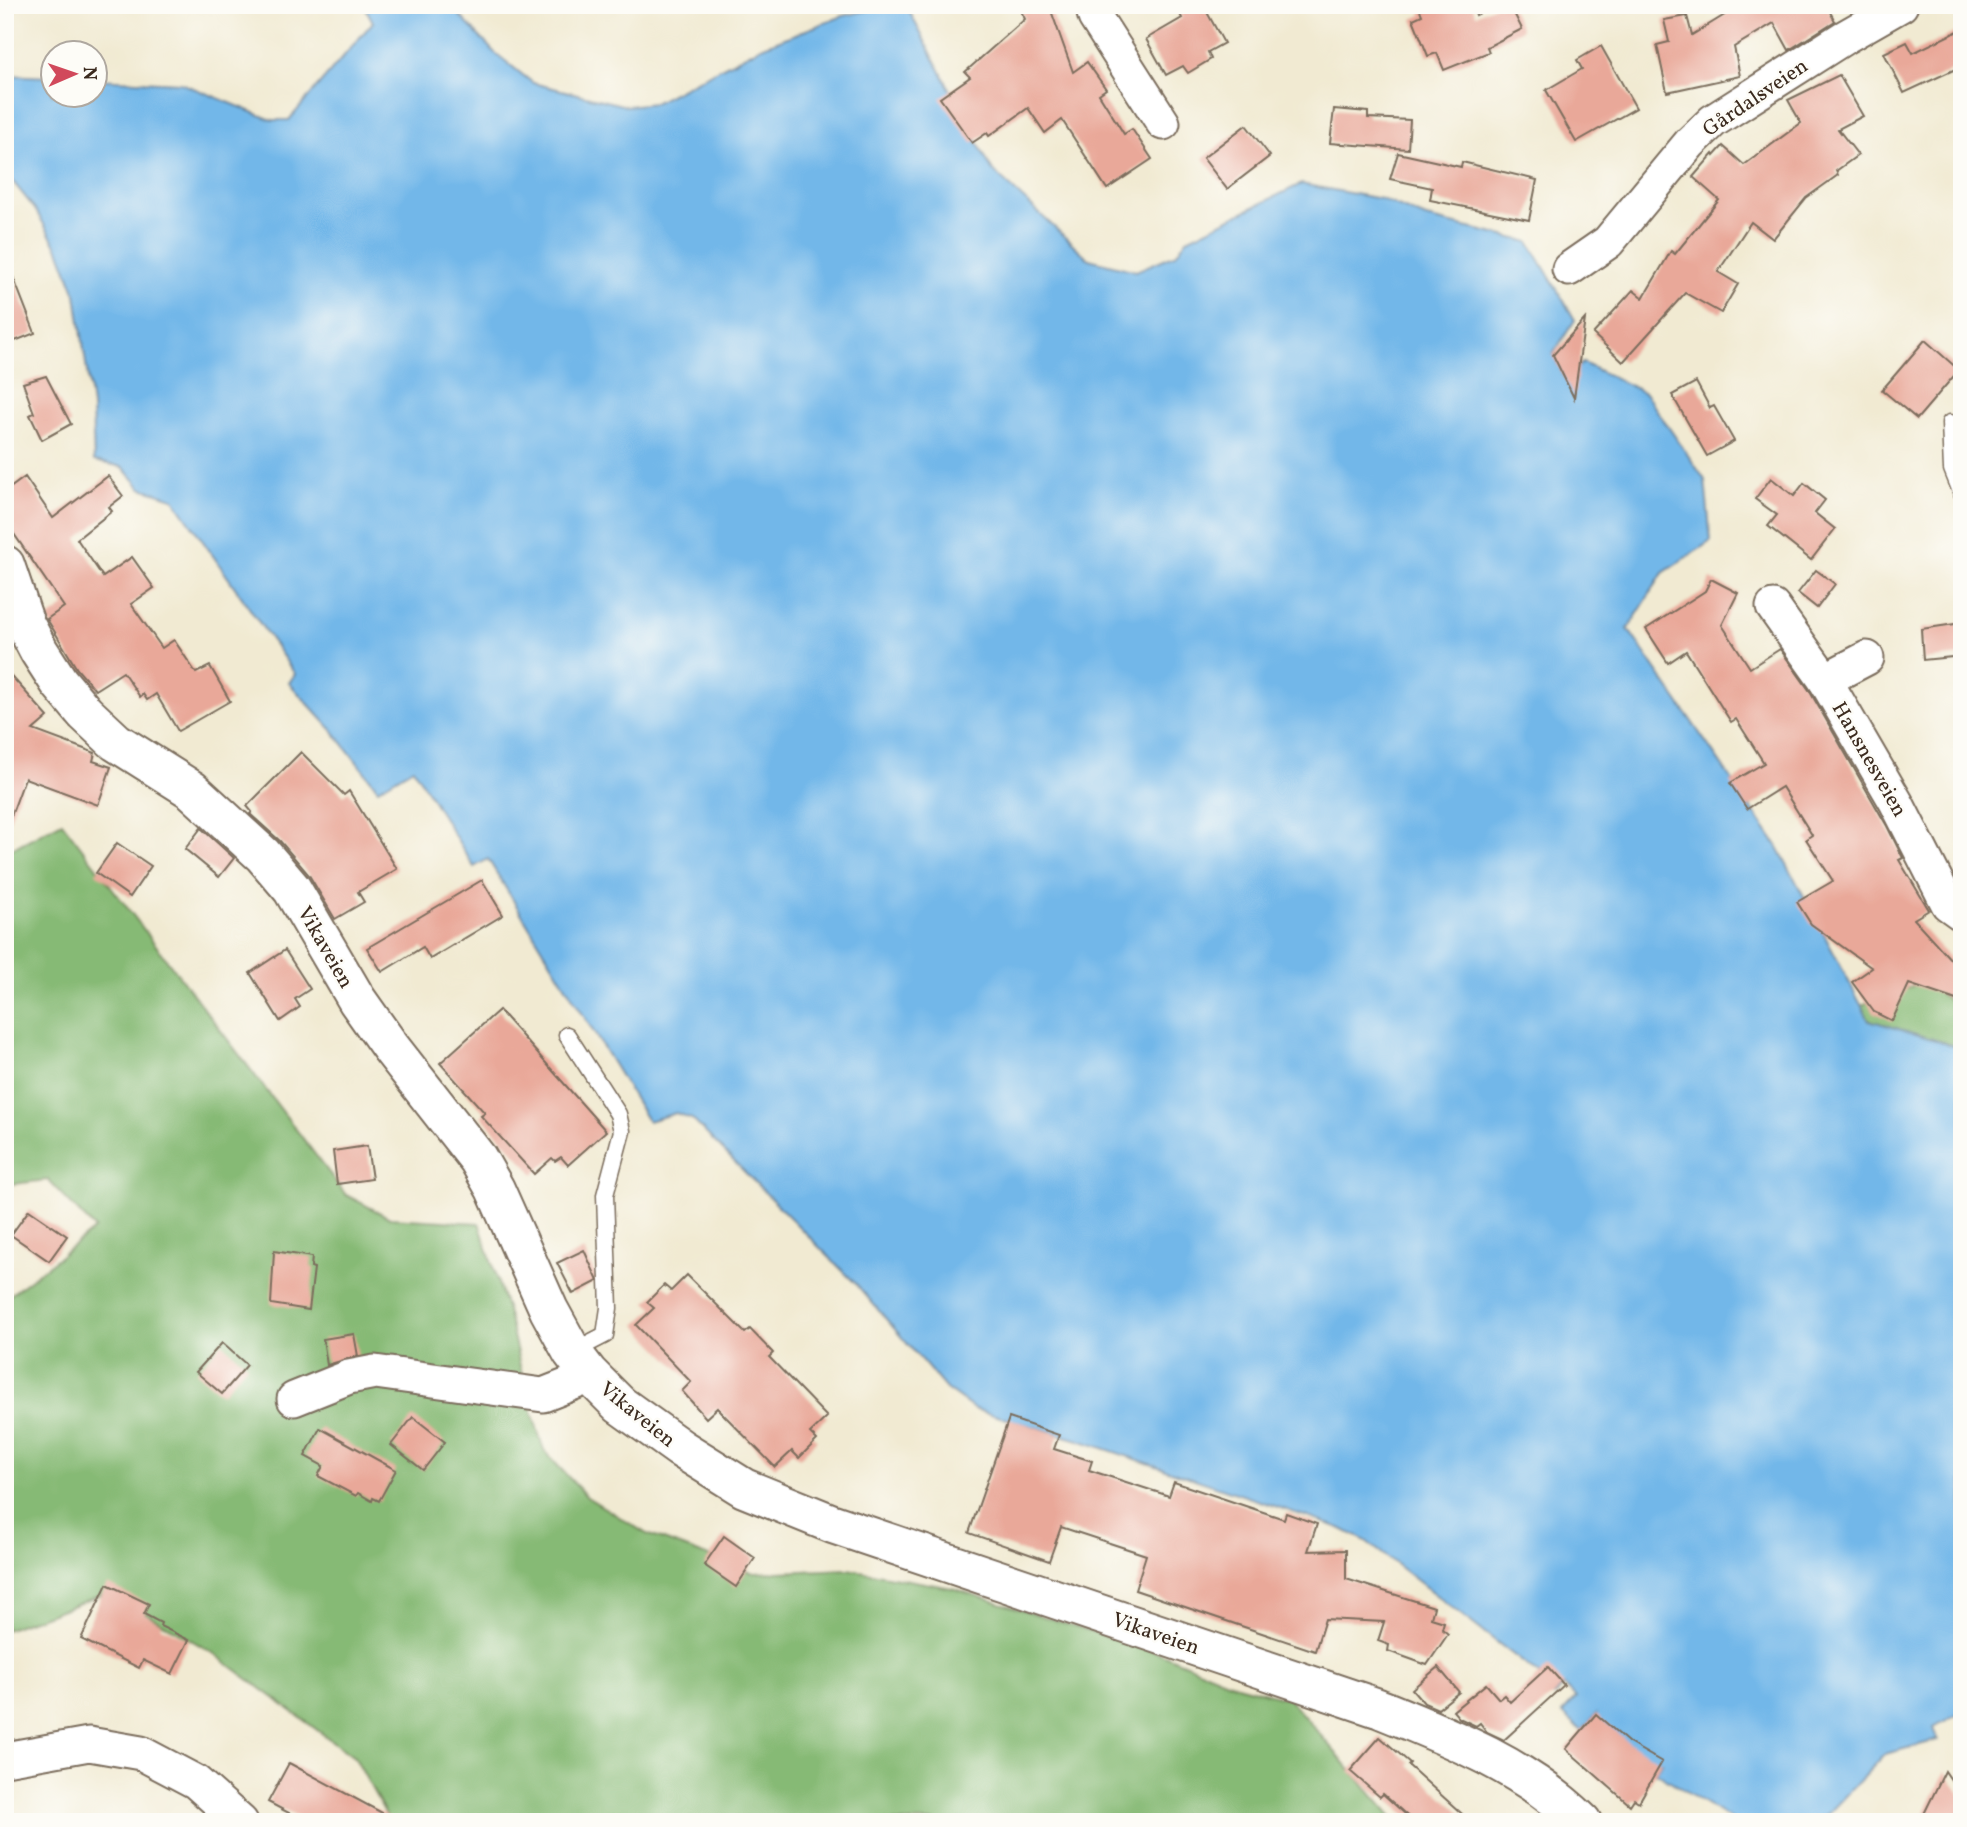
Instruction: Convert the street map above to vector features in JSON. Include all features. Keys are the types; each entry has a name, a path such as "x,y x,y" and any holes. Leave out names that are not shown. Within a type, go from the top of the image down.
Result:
{"main road":[{"name":"Vikaveien","path":"5,565 12,591 34,642 59,682 85,713 116,742 192,790 263,855 292,889 357,1000 478,1159 495,1189 549,1310 580,1362 620,1405 651,1429 744,1488 833,1524 1378,1708 1436,1731 1518,1774 1582,1822"}],"street":[{"path":"1093,5 1095,17 1163,123"},
{"name":"Gårdalsveien","path":"1569,269 1608,242 1690,143 1713,121 1900,5"},
{"name":"Hansnesveien","path":"1773,607 1825,680 1896,803 1948,904 1962,914"},
{"path":"1825,680 1867,658"},
{"path":"294,1399 349,1377 375,1372 543,1395 576,1382 580,1362"},
{"path":"5,1759 89,1744 141,1753 196,1782 241,1822"}],"lane":[{"path":"1950,423 1952,469 1962,494"},
{"path":"567,1035 618,1114 622,1131 605,1195 609,1308 605,1335 580,1362"}],"green space":[{"path":"62,822 346,1195 390,1218 479,1223 508,1314 526,1392 544,1451 587,1497 647,1534 754,1573 849,1569 952,1588 1157,1652 1237,1685 1289,1699 1396,1822 390,1822 355,1758 213,1653 110,1592 5,1630 5,1299 95,1229 48,1180 5,1185 5,852"},
{"path":"1920,983 1962,1007 1962,1048 1869,1020 1861,1005"}],"water":[{"path":"364,5 450,5 494,52 533,83 626,106 654,103 761,47 843,16 891,5 906,5 992,170 1089,259 1136,271 1176,254 1187,239 1301,184 1381,199 1426,218 1529,242 1575,320 1553,354 1564,376 1583,363 1645,393 1705,480 1711,541 1663,573 1628,629 1778,847 1869,1020 1962,1048 1962,1712 1934,1728 1938,1740 1885,1754 1828,1814 1811,1822 1735,1822 1656,1772 1662,1762 1611,1747 1596,1714 1582,1731 1562,1713 1576,1698 1564,1686 1554,1696 1538,1674 1366,1541 1340,1528 1082,1441 974,1409 946,1389 857,1285 692,1119 676,1113 648,1121 488,859 474,867 413,768 378,789 332,730 289,683 295,674 173,498 141,488 123,467 94,461 92,406 76,294 60,252 35,209 5,172 5,75 38,76 38,108 108,108 108,80 181,83 272,120 289,120 373,22"}],"building":[{"path":"1018,5 1049,5 1073,72 1087,62 1106,89 1099,94 1124,134 1132,129 1152,159 1107,189 1062,120 1045,133 1028,108 989,136 987,133 972,143 940,98 970,77 965,72 1025,19"},
{"path":"1175,5 1203,5 1224,43 1208,52 1211,59 1188,73 1183,66 1166,75 1146,39 1182,18"},
{"path":"1418,5 1472,5 1476,15 1496,5 1510,5 1522,29 1487,47 1489,52 1444,70 1437,53 1428,56 1413,19 1422,15"},
{"path":"1741,5 1826,5 1835,21 1789,50 1774,23 1734,47 1740,76 1667,92 1657,45 1669,42 1664,20 1687,16 1692,35"},
{"path":"1962,29 1962,66 1904,93 1884,53 1907,42 1913,53"},
{"path":"1601,46 1636,108 1576,142 1546,90 1582,69 1577,60"},
{"path":"1839,75 1863,116 1838,129 1858,155 1836,171 1838,175 1806,198 1773,239 1751,222 1718,272 1738,284 1721,313 1685,293 1623,362 1593,334 1633,290 1643,298 1671,251 1675,254 1719,200 1693,177 1723,146 1744,165 1801,123 1788,100"},
{"path":"1334,109 1368,112 1368,118 1410,120 1408,149 1330,143"},
{"path":"1246,125 1270,156 1227,189 1203,158"},
{"path":"1398,153 1461,167 1462,162 1537,180 1529,220 1430,200 1432,188 1390,179"},
{"path":"5,261 35,333 5,345"},
{"path":"1585,319 1574,398 1553,355"},
{"path":"1925,340 1959,370 1917,419 1882,390"},
{"path":"46,376 71,424 42,440 30,415 34,413 23,383"},
{"path":"1696,382 1710,408 1714,406 1734,441 1707,456 1672,395"},
{"path":"108,476 123,496 109,507 112,511 77,539 103,577 132,557 154,588 131,604 162,648 174,640 196,673 210,666 230,701 178,731 156,694 147,700 143,694 140,697 123,672 95,690 77,669 47,619 64,607 12,531 6,491 25,477 53,518"},
{"path":"1771,478 1794,496 1804,483 1825,500 1815,513 1835,529 1811,560 1768,526 1777,515 1755,499"},
{"path":"1816,570 1835,584 1817,608 1798,593"},
{"path":"1711,579 1738,593 1722,625 1750,668 1780,649 1809,690 1887,826 1903,858 1899,860 1929,910 1914,919 1962,972 1962,1002 1909,984 1892,1021 1874,1012 1852,982 1872,968 1811,924 1797,902 1833,881 1806,839 1812,835 1782,787 1747,809 1730,783 1764,763 1736,719 1731,722 1686,651 1668,663 1646,629 1705,591"},
{"path":"1962,623 1962,656 1923,660 1921,629"},
{"path":"5,669 48,717 33,730 95,753 93,761 111,767 98,805 25,778 8,824 5,823"},
{"path":"301,752 344,795 349,791 397,869 358,892 364,902 335,919 309,875 280,841 250,814 252,812 247,806"},
{"path":"201,828 234,858 219,877 185,849"},
{"path":"117,843 151,866 130,897 96,873"},
{"path":"482,880 503,915 430,959 423,947 382,972 367,948"},
{"path":"285,950 310,989 295,999 300,1007 280,1021 250,973"},
{"path":"499,1010 606,1131 568,1165 561,1157 555,1161 552,1158 534,1174 481,1116 485,1113 440,1063"},
{"path":"367,1146 372,1179 337,1184 333,1151"},
{"path":"29,1210 67,1236 49,1261 11,1235"},
{"path":"584,1250 598,1281 573,1294 557,1263"},
{"path":"274,1251 312,1257 311,1267 314,1268 309,1310 271,1304"},
{"path":"687,1275 745,1333 750,1329 773,1353 769,1357 827,1417 810,1433 817,1440 799,1458 792,1451 775,1467 717,1408 706,1418 682,1391 691,1382 636,1325 654,1308 647,1302 664,1285 671,1291"},
{"path":"354,1334 358,1356 327,1365 323,1339"},
{"path":"222,1343 247,1365 222,1394 196,1372"},
{"path":"413,1417 445,1442 423,1470 391,1445"},
{"path":"1009,1418 1059,1435 1054,1449 1092,1461 1089,1470 1169,1496 1174,1482 1284,1519 1286,1513 1317,1524 1308,1551 1346,1550 1346,1579 1434,1607 1431,1618 1444,1622 1442,1629 1448,1634 1427,1665 1388,1651 1389,1645 1378,1641 1384,1622 1325,1619 1315,1651 1135,1590 1146,1555 1061,1527 1049,1561 969,1533"},
{"path":"320,1428 396,1470 379,1501 373,1498 372,1501 358,1493 356,1496 318,1476 323,1466 305,1456"},
{"path":"724,1536 755,1558 736,1587 704,1565"},
{"path":"107,1584 149,1604 144,1614 161,1623 160,1626 189,1640 172,1674 143,1660 139,1668 81,1639"},
{"path":"1438,1667 1459,1692 1438,1709 1424,1703 1412,1689"},
{"path":"1548,1667 1564,1685 1504,1740 1487,1732 1480,1723 1476,1726 1459,1718 1453,1711 1486,1684 1499,1699 1504,1695 1510,1702"},
{"path":"1596,1714 1629,1743 1662,1762 1639,1802 1634,1799 1630,1805 1566,1749"},
{"path":"1380,1737 1471,1822 1414,1822 1383,1794 1380,1797 1350,1771"},
{"path":"289,1763 399,1822 306,1822 268,1802"},
{"path":"1945,1771 1962,1796 1962,1822 1920,1822"}]}
